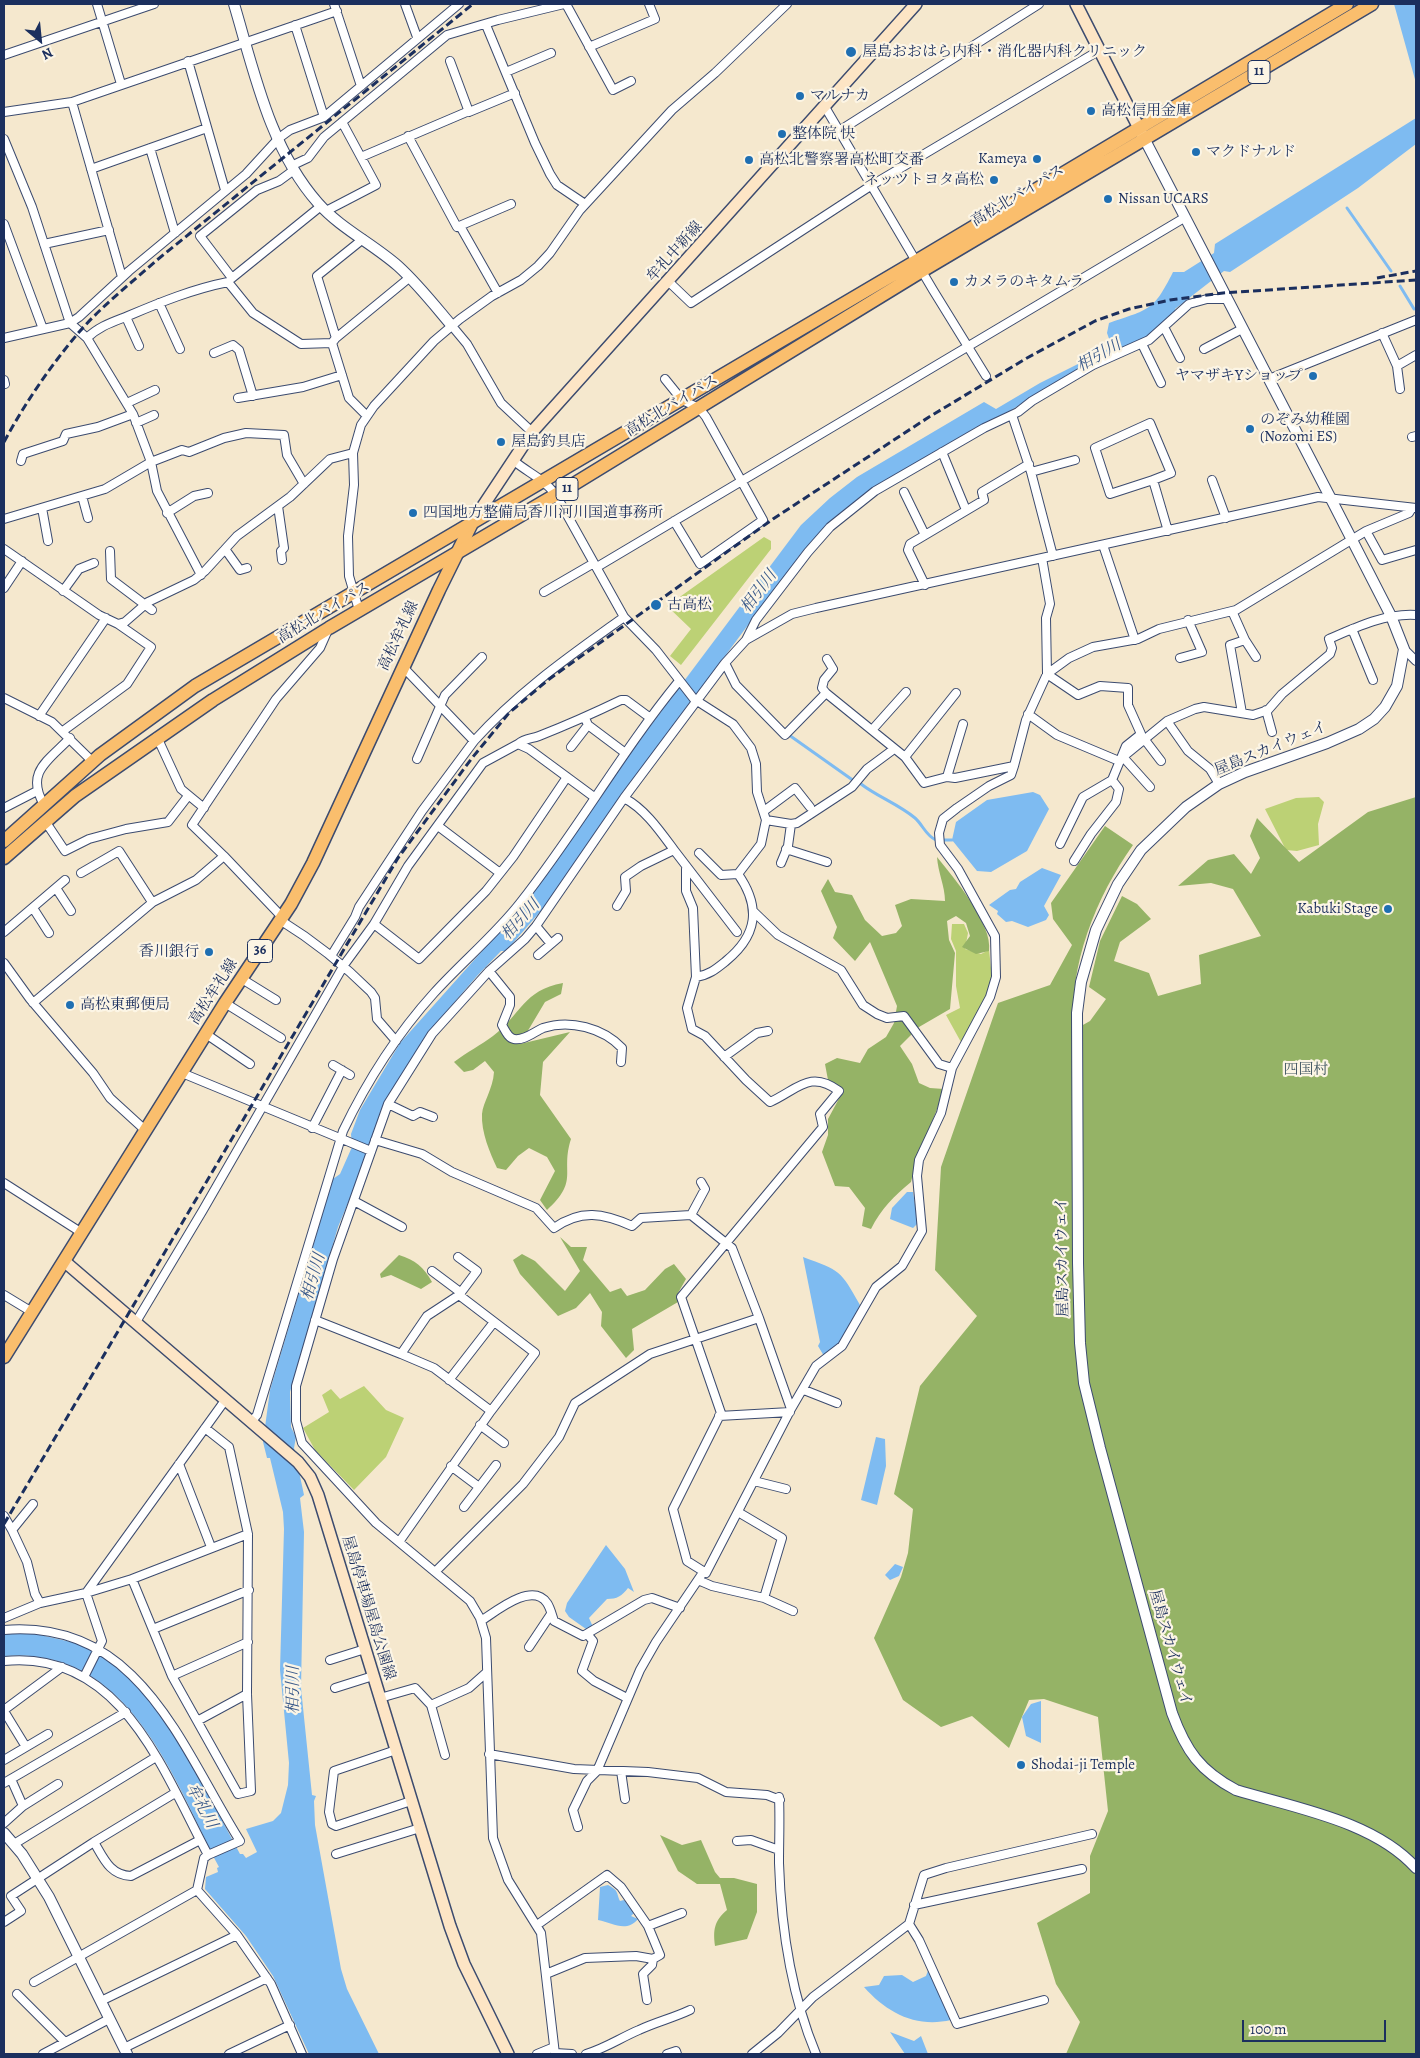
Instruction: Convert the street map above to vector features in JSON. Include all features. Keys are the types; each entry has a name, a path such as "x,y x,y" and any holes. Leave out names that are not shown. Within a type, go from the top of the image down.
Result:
{"main road":[{"path":"1076,4 1145,140"},
{"name":"高松北バイパス","path":"4,858 100,776 157,737 329,628 556,495 699,408 919,266 1139,128 1347,4"},
{"name":"高松北バイパス","path":"4,841 92,761 125,735 195,686 682,400 1145,140 1372,4"},
{"name":"牟礼中新線","path":"473,521 532,432 825,107 910,6"},
{"name":"高松牟礼線","path":"4,1357 225,1003 281,919 313,863 403,667 473,521"},
{"name":"屋島停車場屋島公園線","path":"64,1261 305,1470 318,1495 456,1945 508,2054"}],"street":[{"path":"97,4 121,84"},
{"path":"4,55 154,4"},
{"path":"234,4 262,96 293,168 323,208 400,267 467,344 501,403 532,432"},
{"path":"405,4 417,37"},
{"path":"4,338 70,323 80,317 122,277 246,174 279,138 290,130 324,117 458,4"},
{"path":"409,278 334,340 316,345 300,344 253,313 200,236 257,190 279,181 308,158 324,137 447,35 498,20 565,4 614,90 631,81"},
{"path":"589,46 655,19 649,4"},
{"path":"839,131 1039,4"},
{"path":"359,610 349,576 348,536 354,485 353,453 361,426 367,416 412,364 452,326 498,293 521,280 538,266 550,253 584,204 672,110 715,73 782,5"},
{"path":"4,112 72,102 295,25 336,7 361,86"},
{"path":"295,25 324,117"},
{"path":"486,25 535,143 556,185 584,204"},
{"path":"669,282 691,303 872,185 1100,50"},
{"path":"506,72 552,53"},
{"path":"188,61 225,190"},
{"path":"450,61 469,110"},
{"path":"361,157 469,110 515,93"},
{"path":"72,102 122,277"},
{"path":"825,107 986,376"},
{"path":"87,338 96,329 159,303 197,288 230,280 323,208 376,185 342,122"},
{"path":"91,168 207,128"},
{"path":"408,136 457,227 460,226 498,293"},
{"path":"4,139 24,185 70,323 87,338 133,414 151,462 157,491 201,575"},
{"path":"1145,140 1391,616 1404,649 1416,662"},
{"path":"150,148 175,232"},
{"path":"460,226 511,204"},
{"path":"544,592 674,521 1184,218"},
{"path":"4,224 43,329"},
{"path":"44,244 109,230"},
{"path":"363,239 317,276 349,398 367,416"},
{"path":"4,254 13,251"},
{"path":"555,2051 542,1938 537,1925 508,1880 497,1852 492,1823 486,1638 481,1621 470,1601 373,1520 302,1443 295,1410 296,1386 369,1150 375,1140 388,1104 432,1034 489,971 525,939 536,926 624,798 696,700 746,640 756,620 808,552 830,527 875,491 942,452 1012,415 1093,365 1142,344 1189,304 1207,299 1227,299"},
{"path":"159,303 180,350"},
{"path":"126,317 139,346"},
{"path":"1269,379 1416,320"},
{"path":"1164,327 1180,358"},
{"path":"1204,348 1242,328"},
{"path":"1382,333 1396,366 1400,390"},
{"path":"1142,344 1161,383"},
{"path":"214,353 233,345 239,350 253,396"},
{"path":"1396,366 1416,355"},
{"path":"238,398 303,387 342,375"},
{"path":"665,379 682,400 699,408 723,446 763,520 700,564 674,521"},
{"path":"127,403 155,390"},
{"path":"16,447 22,457 63,441 66,434 98,427 133,414"},
{"path":"136,423 154,415"},
{"path":"1012,415 1030,468 1053,556"},
{"path":"1150,423 1171,473 1153,480 1110,494 1095,448 1150,423"},
{"path":"4,519 105,489 151,462 182,450 189,452 224,438 246,433 284,435 287,455 304,484"},
{"path":"942,452 966,510"},
{"path":"118,624 132,618 145,605 201,575 243,531 278,506 330,459 353,453"},
{"path":"925,585 908,550 910,544 984,500 982,492 1030,468 1075,460"},
{"path":"514,461 532,475 545,481 556,495 624,617 656,650 680,683 696,700 733,724 751,748 756,764 757,792 766,820 762,844 738,874 721,875 699,853"},
{"path":"1153,480 1161,500 1168,531"},
{"path":"1212,480 1226,518"},
{"path":"904,492 925,535"},
{"path":"168,513 194,496 208,494"},
{"path":"82,496 88,518"},
{"path":"746,640 792,614 1318,497 1414,508"},
{"path":"278,506 284,541 284,548 281,551 282,560"},
{"path":"42,508 48,541"},
{"path":"1047,674 1069,658 1093,647 1135,640 1159,628 1245,606 1350,539 1409,513 1414,508"},
{"path":"1366,531 1382,560 1416,550"},
{"path":"1103,545 1135,640"},
{"path":"4,549 63,591 118,624 151,648 127,684 64,731"},
{"path":"225,549 240,570 247,568"},
{"path":"110,551 111,578 152,610"},
{"path":"578,1827 572,1810 587,1781 597,1770 627,1698 656,1642 704,1571 706,1573 816,1366 842,1346 876,1287 902,1266 922,1231 917,1176 919,1160 941,1113 952,1068 990,997 996,977 995,936 958,869 940,845 938,833 944,819 976,794 1011,775 1028,714 1047,674 1046,618 1050,604 1042,558"},
{"path":"4,588 22,561"},
{"path":"63,591 79,568 94,563"},
{"path":"1232,610 1245,640 1256,658"},
{"path":"1121,759 1167,721 1204,707 1253,715 1266,710 1282,694 1330,654 1332,648 1329,639 1391,616 1401,614 1416,615"},
{"path":"331,956 359,907 417,819 474,741 500,712 529,686 624,617"},
{"path":"39,716 106,618"},
{"path":"1180,658 1202,652 1188,620"},
{"path":"329,628 320,648 276,699 192,825 224,856 281,919 344,965 371,992 375,998 377,1019 396,1041"},
{"path":"1352,629 1373,680"},
{"path":"1242,713 1230,645 1245,640"},
{"name":"屋島スカイウェイ","path":"1404,649 1397,686 1385,707 1374,719 1360,729 1245,772 1219,784 1186,807 1134,860 1118,884 1102,916 1081,982 1077,1033 1076,1156 1080,1343 1084,1383 1102,1457 1172,1713 1182,1737 1193,1757 1217,1781 1236,1790 1358,1828 1389,1844 1416,1868"},
{"path":"418,759 445,695 482,657"},
{"path":"827,659 833,669 824,680 822,688 905,757 924,782 1014,766"},
{"path":"725,663 736,685 784,735 826,693"},
{"path":"403,667 474,741"},
{"path":"1047,674 1078,694 1100,686 1128,688 1128,705 1141,734 1126,746 1112,780 1084,797 1060,844"},
{"path":"255,1425 341,1140 359,1097 396,1041 434,993 517,906 542,876 624,752 649,718 680,683"},
{"path":"872,730 906,692"},
{"path":"905,757 956,693"},
{"path":"4,698 64,731 92,761"},
{"path":"572,747 586,722 621,700 626,700 649,718"},
{"path":"1266,710 1272,732"},
{"path":"1028,714 1057,735 1121,759 1150,787"},
{"path":"136,1322 203,1210 344,965 374,924 408,866 484,763 524,739 537,737 574,720 586,722 624,752"},
{"path":"1167,721 1188,751 1210,769 1219,784"},
{"path":"947,777 964,724"},
{"path":"157,737 172,773 188,796 204,808"},
{"path":"44,805 37,791 35,780 39,770 70,738"},
{"path":"1145,740 1161,761"},
{"path":"518,744 529,749 594,797"},
{"path":"766,820 791,824 815,813 852,786 867,770 894,748"},
{"path":"374,924 419,959 486,891 514,857 567,777"},
{"path":"1074,861 1091,834 1116,802 1119,789 1112,780"},
{"path":"764,811 795,788 810,807"},
{"path":"4,808 37,791"},
{"path":"45,822 65,851 89,839 126,829 168,822 188,796"},
{"path":"624,798 634,803 656,826 686,868 737,932"},
{"path":"781,863 791,824"},
{"path":"438,826 500,873"},
{"path":"786,849 827,862"},
{"path":"617,906 626,891 625,878 640,866 674,850"},
{"path":"80,873 119,851 152,902"},
{"path":"33,1003 152,902 196,880 224,856"},
{"path":"686,868 686,891 693,908 696,977 687,1008 692,1029 706,1036 724,1057 770,1102 789,1090 818,1080 828,1083 839,1091 820,1114 823,1127 681,1297 721,1413 673,1509 687,1561 704,1571"},
{"path":"696,977 707,976 740,949 749,933 754,912 748,889 738,874"},
{"path":"4,932 65,880"},
{"path":"56,888 71,911"},
{"path":"33,908 49,933"},
{"path":"754,912 778,935 841,970 863,1005 887,1018 904,1016 939,1064 952,1068"},
{"path":"536,926 551,944"},
{"path":"538,956 558,938"},
{"path":"4,963 33,1003 93,1073 110,1098 146,1130"},
{"path":"489,971 510,997 510,1005 502,1025 509,1037 514,1039 522,1038 543,1028 558,1025 584,1026 612,1038 622,1048 621,1062"},
{"path":"242,979 276,1000"},
{"path":"225,1003 281,1038"},
{"path":"724,1057 757,1033 768,1031"},
{"path":"206,1034 250,1064"},
{"path":"333,1065 350,1074"},
{"path":"312,1128 342,1070"},
{"path":"182,1073 369,1150"},
{"path":"388,1104 413,1116 420,1112 433,1117"},
{"path":"375,1140 422,1154 452,1172 536,1208 554,1228 572,1217 591,1215 613,1218 632,1226 641,1218 691,1215 732,1248 759,1318 791,1411"},
{"path":"691,1215 705,1189 701,1182"},
{"path":"4,1183 82,1233"},
{"path":"354,1200 402,1227"},
{"path":"400,1354 427,1316 460,1293 477,1271 458,1257"},
{"path":"399,1542 490,1411 535,1354 432,1271"},
{"path":"4,1295 32,1312"},
{"path":"435,1572 524,1484 559,1437 575,1403 650,1354 759,1318"},
{"path":"315,1320 434,1368 490,1411"},
{"path":"450,1380 494,1322"},
{"path":"804,1390 836,1403"},
{"path":"86,1592 226,1400"},
{"path":"719,1416 791,1411"},
{"path":"480,1425 504,1443"},
{"path":"132,1579 172,1676 199,1720 238,1794 251,1791 247,1694 248,1534 229,1447 205,1428"},
{"path":"305,1470 319,1461"},
{"path":"179,1464 211,1547"},
{"path":"464,1507 496,1465"},
{"path":"451,1466 479,1487"},
{"path":"754,1481 786,1489"},
{"path":"12,1530 33,1504"},
{"path":"738,1512 782,1538 764,1598"},
{"path":"4,1516 27,1562 40,1603"},
{"path":"4,1618 40,1603 132,1579 248,1534"},
{"path":"698,1580 712,1586 764,1598 794,1611"},
{"path":"153,1629 248,1590"},
{"path":"84,1677 102,1641 86,1592"},
{"path":"481,1621 516,1598 524,1596 541,1598 547,1602 554,1621 584,1636 644,1600 652,1598 680,1608"},
{"path":"529,1647 551,1614"},
{"path":"4,1630 44,1631 99,1648 126,1668 146,1688 180,1735 240,1841 204,1858 197,1890 34,1982"},
{"path":"588,1635 593,1642 582,1671 594,1681 627,1698"},
{"path":"172,1676 248,1642"},
{"path":"330,1660 365,1649"},
{"path":"4,1660 20,1659 45,1662 84,1677 103,1689 126,1712 141,1731 208,1855"},
{"path":"26,1747 4,1710 62,1667"},
{"path":"431,1705 469,1688 487,1672"},
{"path":"334,1688 373,1676"},
{"path":"380,1698 415,1688 431,1705 445,1755"},
{"path":"199,1720 247,1694"},
{"path":"23,1806 7,1781 126,1712"},
{"path":"4,1760 48,1734"},
{"path":"396,1750 334,1771 329,1812 332,1824 336,1826 411,1801"},
{"path":"489,1754 574,1769 698,1778 726,1792 767,1795 779,1799 780,1850 787,1949 799,2011 816,2054"},
{"path":"14,1844 156,1757"},
{"path":"622,1771 625,1799"},
{"path":"4,1823 23,1806 58,1784"},
{"path":"4,1922 21,1911 11,1896 94,1842 175,1793"},
{"path":"336,1854 420,1828"},
{"path":"4,1832 37,1878 126,2051 267,1978"},
{"path":"752,2054 778,2033 813,1997 908,1924 924,1875 946,1868 1092,1834"},
{"path":"94,1842 109,1867 116,1873 131,1876 200,1840"},
{"path":"738,1841 751,1840 780,1850"},
{"path":"914,1905 1082,1869"},
{"path":"537,1925 607,1875 621,1887 648,1926 660,1955 653,1959 636,1956 585,1958 546,1974"},
{"path":"197,1890 237,1935 267,1978 302,2054"},
{"path":"648,1926 682,1913"},
{"path":"908,1924 919,1940 957,2024 1044,2000"},
{"path":"101,2001 237,1935"},
{"path":"647,2000 643,1974 652,1964 653,1959"},
{"path":"17,1994 65,2042"},
{"path":"586,2054 607,2048 638,2030 670,2020 690,2010"},
{"path":"43,2054 110,2018"},
{"path":"229,2054 290,2025"},
{"path":"537,2054 555,2051 572,2054"},
{"path":"666,2054 676,2051 677,2054"}],"green space":[{"path":"764,537 771,541 771,549 681,665 670,656 691,629 667,606"},
{"path":"1319,797 1324,802 1318,824 1319,845 1297,851 1286,850 1265,809 1296,798"},
{"name":"四国村","path":"1416,797 1416,2054 1066,2054 1080,2022 1056,1984 1037,1923 1090,1893 1090,1856 1108,1811 1098,1717 1044,1699 1029,1700 1009,1748 972,1716 941,1727 903,1700 874,1638 901,1577 908,1553 913,1509 894,1494 920,1386 977,1316 935,1270 941,1167 998,1003 1050,985 1072,945 1053,919 1051,903 1105,826 1133,845 1107,887 1087,933 1075,981 1074,1030 1090,1021 1106,999 1089,987 1100,941 1122,896 1137,904 1151,919 1120,942 1114,961 1149,973 1158,996 1201,984 1199,955 1261,936 1233,889 1211,883 1178,886 1208,860 1234,854 1251,874 1260,858 1250,836 1257,818 1299,862 1368,812"},
{"path":"937,857 979,915 989,940 989,951 976,954 962,947 970,936 966,923 956,916 947,921 949,940 955,953 950,1009 919,1027 900,1046 912,1064 919,1083 930,1088 944,1089 911,1182 888,1203 871,1229 862,1226 865,1208 849,1187 835,1186 822,1152 828,1135 828,1119 842,1093 828,1080 825,1064 837,1058 860,1063 868,1049 886,1037 894,1023 897,1006 870,942 855,961 833,938 837,927 821,891 828,879 835,892 852,895 865,920 882,936 896,933 902,926 895,905 911,899 945,901"},
{"path":"952,924 964,924 968,933 965,949 981,954 989,950 992,977 987,996 962,1044 946,1015 960,1008 956,986 956,951 951,939"},
{"path":"563,983 561,994 545,1002 520,1044 570,1032 543,1062 540,1095 571,1139 568,1151 566,1183 557,1200 547,1210 540,1200 555,1171 547,1157 529,1148 518,1156 506,1170 497,1168 489,1149 484,1135 482,1114 494,1072 485,1061 473,1070 464,1072 454,1062 493,1036 539,991"},
{"path":"560,1237 571,1247 587,1247 583,1260 610,1292 621,1288 627,1296 645,1290 665,1269 674,1264 686,1279 678,1293 678,1302 632,1329 634,1350 626,1358 601,1326 602,1312 590,1293 576,1308 558,1316 520,1274 513,1260 522,1254 535,1261 565,1291 580,1271"},
{"path":"399,1255 410,1259 418,1265 426,1272 432,1282 421,1289 391,1275 381,1278 380,1274"},
{"path":"364,1386 386,1410 404,1418 386,1457 354,1490 315,1450 303,1428 329,1412 322,1395 331,1389 340,1399"},
{"path":"660,1835 682,1845 701,1840 715,1872 720,1878 734,1878 757,1884 757,1912 747,1939 715,1946 715,1926 719,1918 727,1910 720,1884 697,1884 678,1871"}],"water":[{"path":"1394,4 1415,4 1416,83"},
{"path":"1416,118 1416,144 1358,188 1230,272 1224,271 1175,309 1176,312 1154,334 1050,385 1010,411 975,428 873,488 839,514 803,551 627,788 553,897 506,951 501,951 477,976 427,1034 397,1084 338,1227 290,1392 291,1427 296,1437 294,1448 304,1495 300,1498 304,1532 301,1688 312,1795 316,1796 314,1801 315,1825 341,1969 347,1989 379,2054 309,2054 273,1976 246,1936 205,1889 206,1877 218,1872 217,1868 219,1867 183,1794 141,1724 115,1694 84,1672 47,1658 4,1656 4,1633 36,1634 80,1644 108,1659 138,1684 184,1749 240,1854 243,1854 246,1858 257,1852 246,1829 273,1821 281,1813 288,1785 289,1763 280,1670 283,1512 270,1458 267,1458 263,1442 270,1390 333,1179 340,1174 352,1147 351,1134 360,1110 400,1043 525,903 624,761 801,525 830,498 857,477 984,402 996,409 1040,383 1112,347 1107,333 1109,323 1142,311 1155,302 1173,272 1184,272 1214,253 1215,244"},
{"path":"1033,792 1040,795 1049,809 1027,851 991,872 977,871 952,840 956,822 987,800"},
{"path":"1042,868 1061,875 1044,906 1049,915 1046,920 1028,927 1012,921 1006,922 997,914 998,911 989,905 1010,890 1016,889 1020,882"},
{"path":"907,1192 913,1192 918,1223 913,1228 890,1219 892,1208"},
{"path":"803,1257 825,1265 838,1273 848,1284 860,1305 842,1339 824,1356 818,1346 820,1342"},
{"path":"876,1437 885,1439 886,1466 877,1505 861,1500"},
{"path":"606,1545 625,1569 634,1592 628,1588 619,1596 607,1599 589,1618 593,1627 586,1629 569,1617 565,1611 567,1603"},
{"path":"895,1564 903,1567 899,1576 890,1580 885,1575"},
{"path":"1041,1701 1041,1743 1026,1736 1022,1717 1031,1704"},
{"path":"608,1885 616,1890 620,1901 624,1900 634,1913 631,1916 638,1919 633,1923 619,1926 598,1920 600,1887"},
{"path":"929,1968 951,2020 926,2022 903,2016 882,2004 864,1987 879,1985 884,1976 902,1975 913,1982 926,1976"},
{"path":"890,2032 914,2041 921,2036 928,2054 905,2054"}],"waterway":[{"path":"1347,208 1391,271"},
{"path":"1400,286 1414,309"},
{"path":"789,735 854,781"},
{"path":"861,784 908,813 936,840"},
{"path":"943,840 952,840"}],"railway":[{"path":"4,442 30,399 59,357 89,321 108,303 157,260 473,4"},
{"path":"1377,278 1416,271"},
{"path":"4,1524 398,858 472,758 509,713 548,680 773,519 929,417 1027,358 1095,321 1129,309 1170,300 1223,293 1416,280"}],"place":[{"name":"屋島おおはら内科・消化器内科クリニック","path":"851,52"},
{"name":"マルナカ","path":"800,96"},
{"name":"高松信用金庫","path":"1091,111"},
{"name":"整体院 快","path":"782,134"},
{"name":"マクドナルド","path":"1196,152"},
{"name":"Kameya","path":"1037,159"},
{"name":"高松北警察署高松町交番","path":"749,160"},
{"name":"ネッツトヨタ高松","path":"994,180"},
{"name":"Nissan UCARS","path":"1108,199"},
{"name":"カメラのキタムラ","path":"954,282"},
{"name":"ヤマザキYショップ","path":"1313,376"},
{"name":"のぞみ幼稚園 (Nozomi ES)","path":"1250,429"},
{"name":"屋島釣具店","path":"501,442"},
{"name":"四国地方整備局香川河川国道事務所","path":"413,513"},
{"name":"古高松","path":"656,605"},
{"name":"Kabuki Stage","path":"1388,909"},
{"name":"香川銀行","path":"209,952"},
{"name":"高松東郵便局","path":"70,1005"},
{"name":"Shodai-ji Temple","path":"1021,1765"}],"water label":[{"name":"相引川","path":"1099,356"},
{"name":"相引川","path":"759,592"},
{"name":"相引川","path":"521,920"},
{"name":"相引川","path":"314,1277"},
{"name":"相引川","path":"294,1690"},
{"name":"牟礼川","path":"201,1806"}]}
